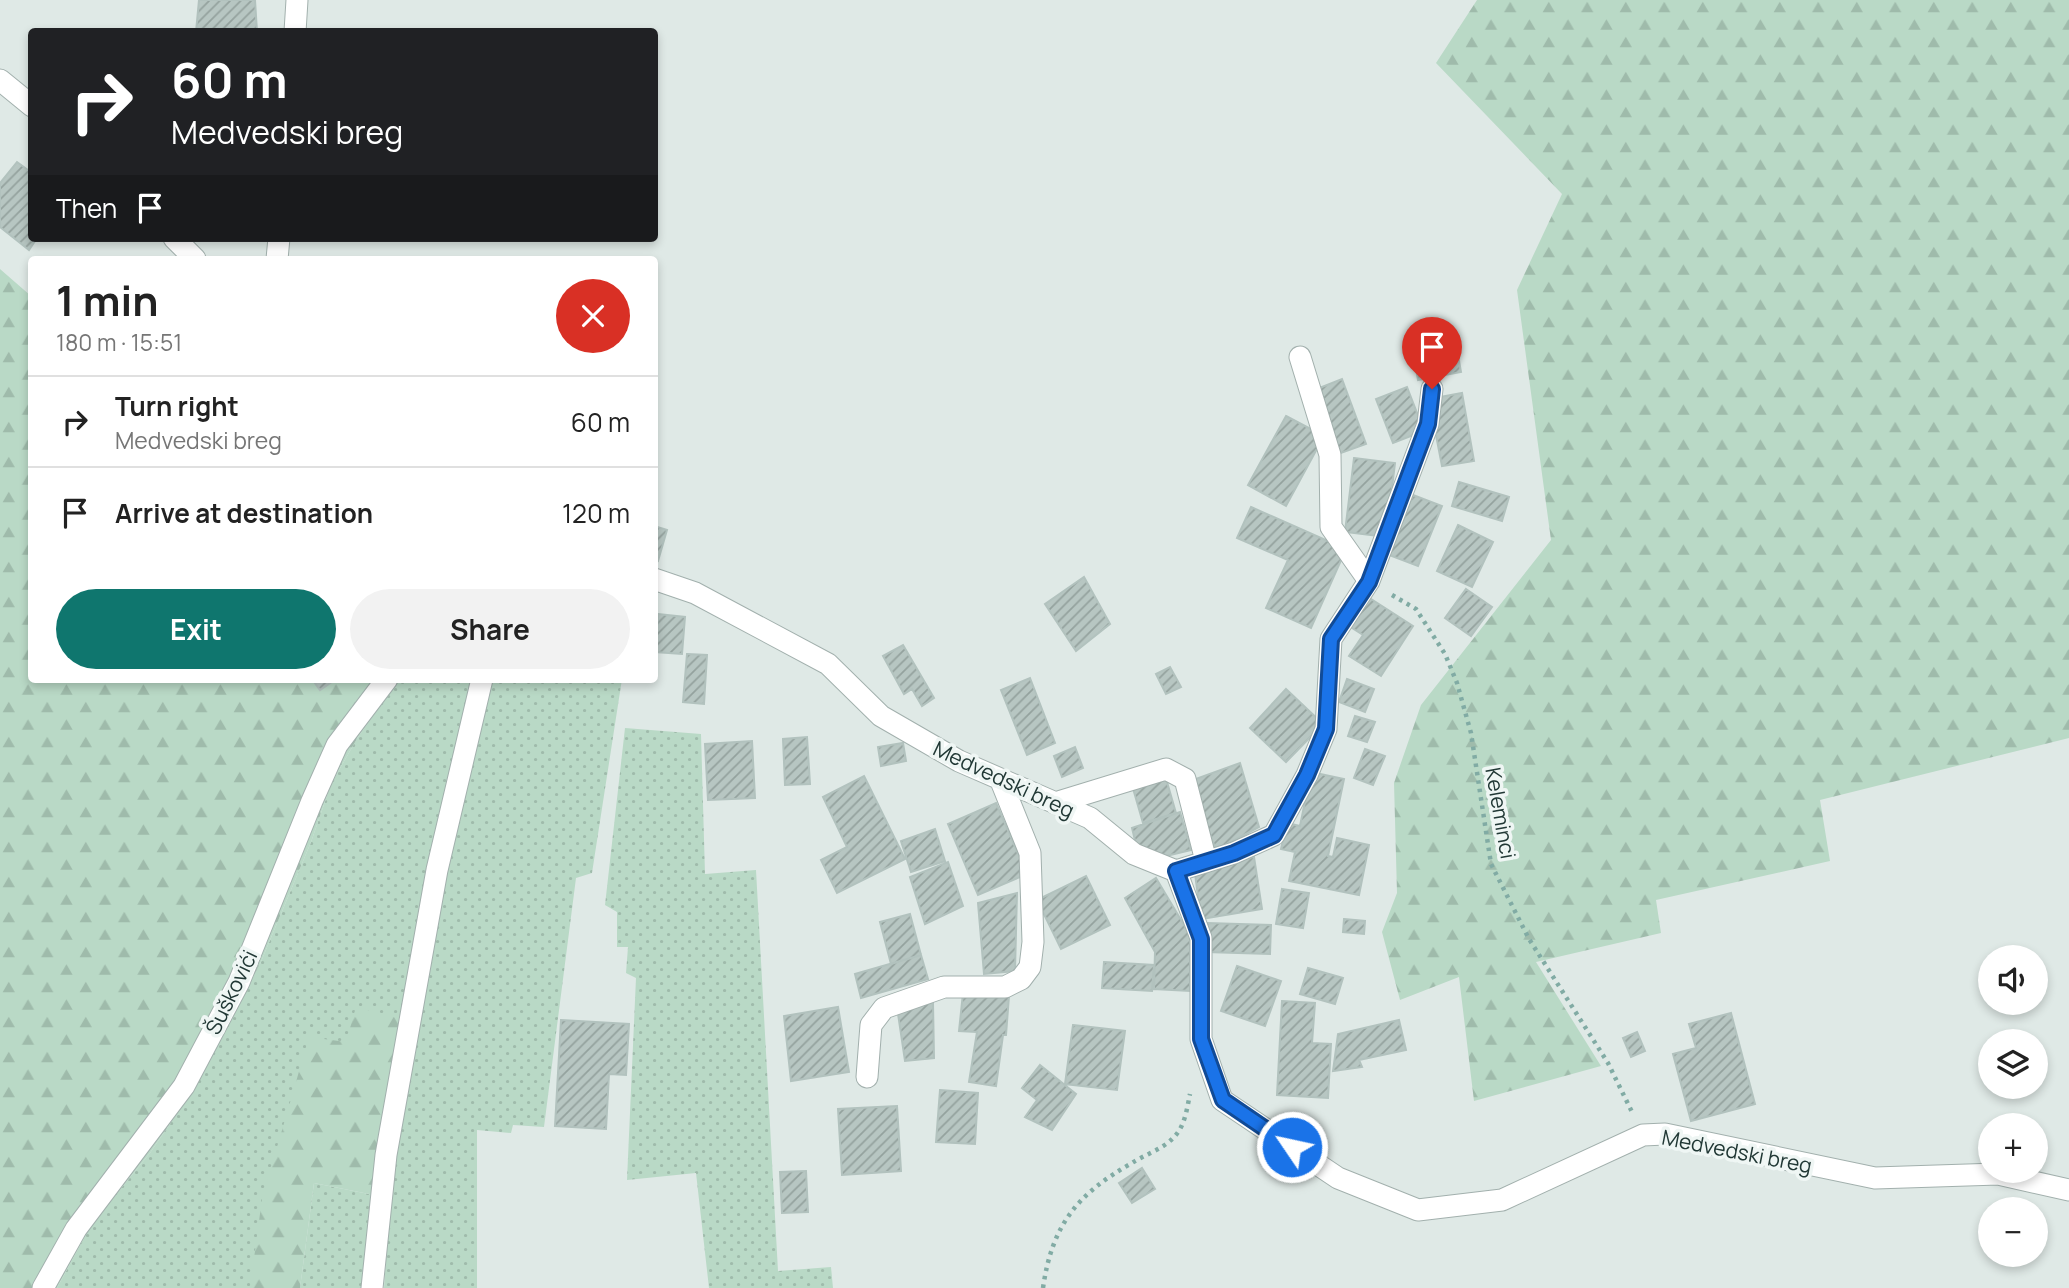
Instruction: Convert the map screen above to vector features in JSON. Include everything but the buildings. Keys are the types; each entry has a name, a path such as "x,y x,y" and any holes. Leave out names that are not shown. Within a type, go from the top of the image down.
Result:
{"street":[{"path":"295,28 297,0"},
{"path":"0,80 28,103"},
{"path":"178,242 192,256"},
{"path":"1300,358 1330,455 1331,527 1369,582"},
{"path":"1176,871 1234,853 1274,835 1307,775 1326,729 1331,639 1369,582 1428,424 1432,389"},
{"name":"Medvedski breg","path":"658,580 695,593 828,664 881,716 959,761 1090,818 1134,854 1176,871 1201,939 1201,1039 1223,1100 1338,1178 1418,1210 1502,1200 1643,1135 1665,1133 1875,1178 1998,1174 2069,1190"},
{"name":"Šuškovići","path":"43,1288 76,1229 184,1086 239,982 337,745 384,683"},
{"path":"372,1288 391,1128 437,870 481,683"},
{"path":"1055,803 1166,769 1185,779 1206,861"},
{"path":"867,1077 872,1024 884,1008 900,1000 944,987 1005,987 1021,979 1030,967 1033,942 1030,853 1001,781"}],"path":[{"name":"Keleminci","path":"1369,582 1416,609 1445,654 1457,683 1476,762 1491,864 1529,939 1608,1062 1643,1135"},
{"path":"1043,1288 1047,1261 1070,1210 1097,1184 1174,1138 1185,1117 1191,1091"}],"green space":[{"path":"1477,0 2069,0 2069,738 1820,800 1830,861 1656,900 1661,933 1536,962 1601,1066 1474,1101 1459,977 1400,1000 1382,932 1397,893 1394,783 1421,705 1551,540 1517,290 1562,194 1436,63"},
{"path":"0,269 28,293 28,683 396,683 358,737 331,784 311,842 260,964 191,1093 150,1153 91,1225 57,1288 0,1288"},
{"path":"396,683 473,683 402,1019 346,1042 251,1288 57,1288 91,1225 150,1153 191,1093 260,964 311,842 331,784 358,737"},
{"path":"487,683 621,683 592,873 576,878 544,1127 513,1125 511,1133 477,1130 477,1288 384,1288 392,1175 451,839"},
{"path":"625,728 701,734 705,874 756,870 778,1271 831,1267 833,1288 709,1288 696,1173 627,1180 636,978 626,973 628,947 617,947 617,912 605,905"},
{"path":"356,1007 402,1019 374,1195 314,1183 300,1288 250,1288 262,1199 309,1037 346,1042"},
{"path":"314,1183 374,1195 363,1288 300,1288"}],"route":[{"path":"1292,1147 1223,1100 1201,1039 1201,939 1176,871 1234,853 1274,835 1307,775 1326,729 1331,639 1369,582 1428,424 1432,389"}]}
